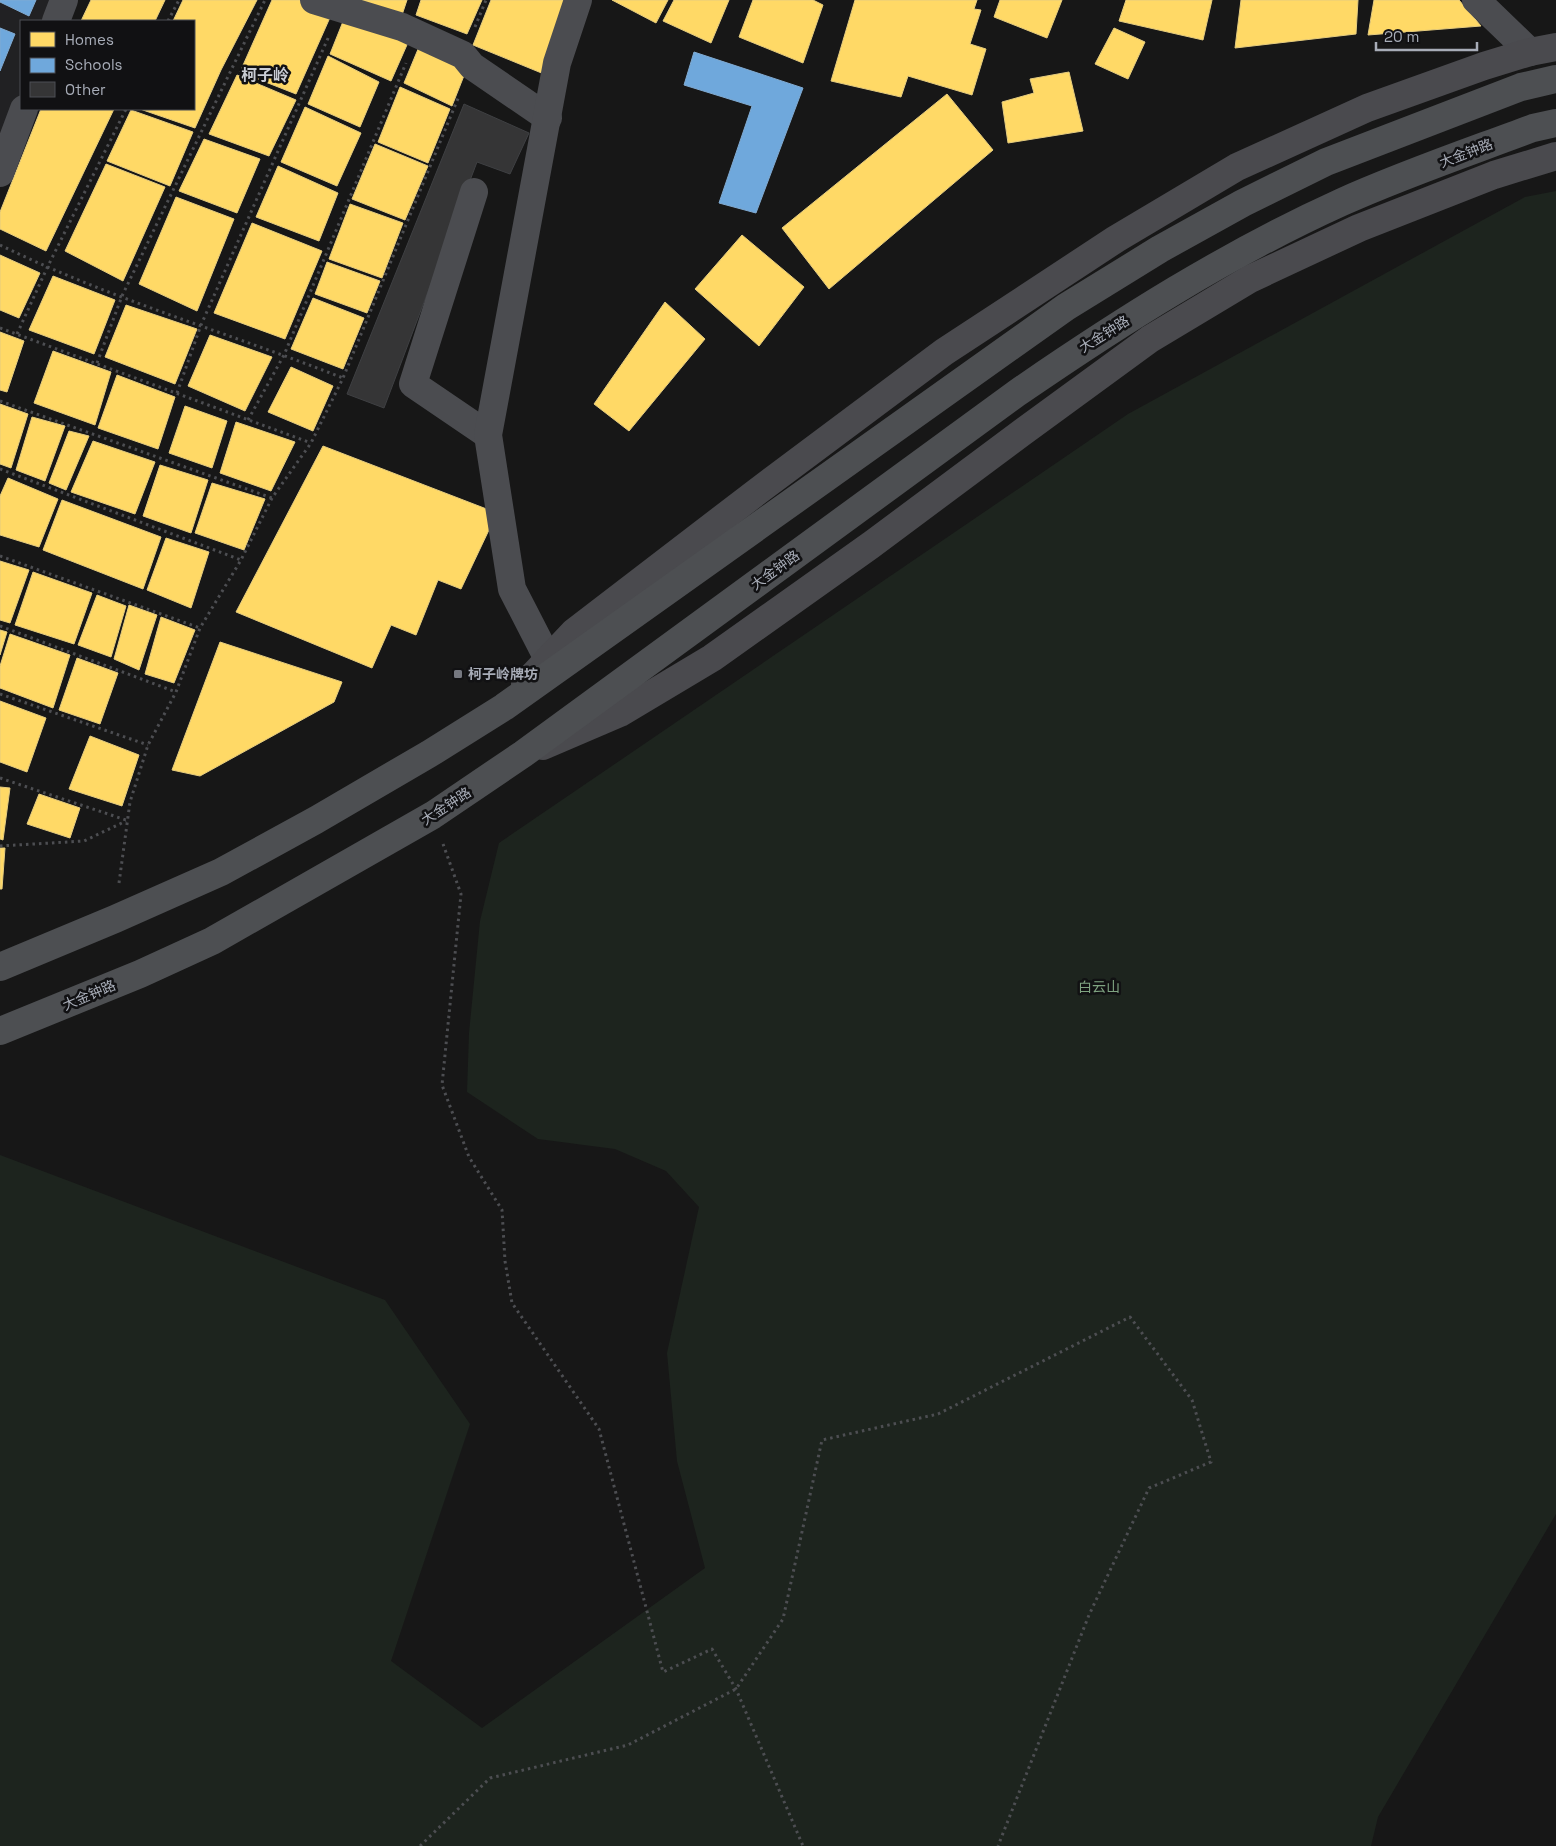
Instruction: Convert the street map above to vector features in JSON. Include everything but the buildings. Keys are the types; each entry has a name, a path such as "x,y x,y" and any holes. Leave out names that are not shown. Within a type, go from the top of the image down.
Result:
{"main road":[{"path":"0,967 221,872 316,820 429,754 504,706 1066,307 1160,249 1243,203 1326,162 1521,87 1556,80"},
{"name":"大金钟路","path":"0,1031 140,974 212,941 433,816 523,754 1017,393 1089,343 1182,286 1263,241 1343,201 1524,132 1556,123"}],"street":[{"path":"56,20 64,0"},
{"path":"314,0 402,27 462,55 472,66 548,118"},
{"path":"548,659 512,590 488,435 558,63 578,0"},
{"path":"1476,0 1530,52"},
{"path":"504,706 574,632 944,352 1116,239 1237,167 1367,108 1484,66 1530,52 1556,47"},
{"path":"0,173 24,110"},
{"path":"523,754 620,714 712,658 871,545 1150,339 1250,279 1359,228 1494,175 1556,156"},
{"path":"474,192 413,384 488,435"}],"path":[{"path":"169,20 179,0"},
{"path":"97,363 122,296 265,0"},
{"path":"177,393 201,325 342,8"},
{"path":"248,420 284,354 418,35"},
{"path":"115,919 126,820 148,746 176,692 200,628 241,560 272,498 311,443 343,378 472,66"},
{"path":"17,334 47,268 126,110"},
{"path":"0,245 47,268 284,354 343,378"},
{"path":"0,328 311,443"},
{"path":"0,401 272,498"},
{"path":"0,469 241,560"},
{"path":"0,556 200,628"},
{"path":"0,626 176,692"},
{"path":"0,694 148,746"},
{"path":"0,778 126,820"},
{"path":"433,816 461,894 442,1085 469,1157 502,1210 505,1261 512,1303 599,1429 663,1672 712,1649 736,1688 803,1846"},
{"path":"0,846 84,841 126,820"},
{"path":"420,1846 490,1778 628,1745 736,1688 783,1619 822,1440 938,1414 1130,1318 1192,1400 1211,1462 1149,1488 1089,1615 998,1846"}],"shaded area":[{"path":"0,0 66,0 57,20 20,20 20,110 0,159"}],"green space":[{"name":"白云山","path":"1556,191 1556,1514 1378,1817 1371,1846 0,1846 0,1155 385,1300 470,1424 391,1661 482,1728 705,1568 677,1461 667,1353 699,1207 666,1171 615,1149 538,1139 467,1092 469,1033 480,921 499,843 1128,414 1525,197"}],"place":[{"name":"柯子岭牌坊","path":"458,674"}],"district":[{"name":"柯子岭","path":"265,75"}]}
